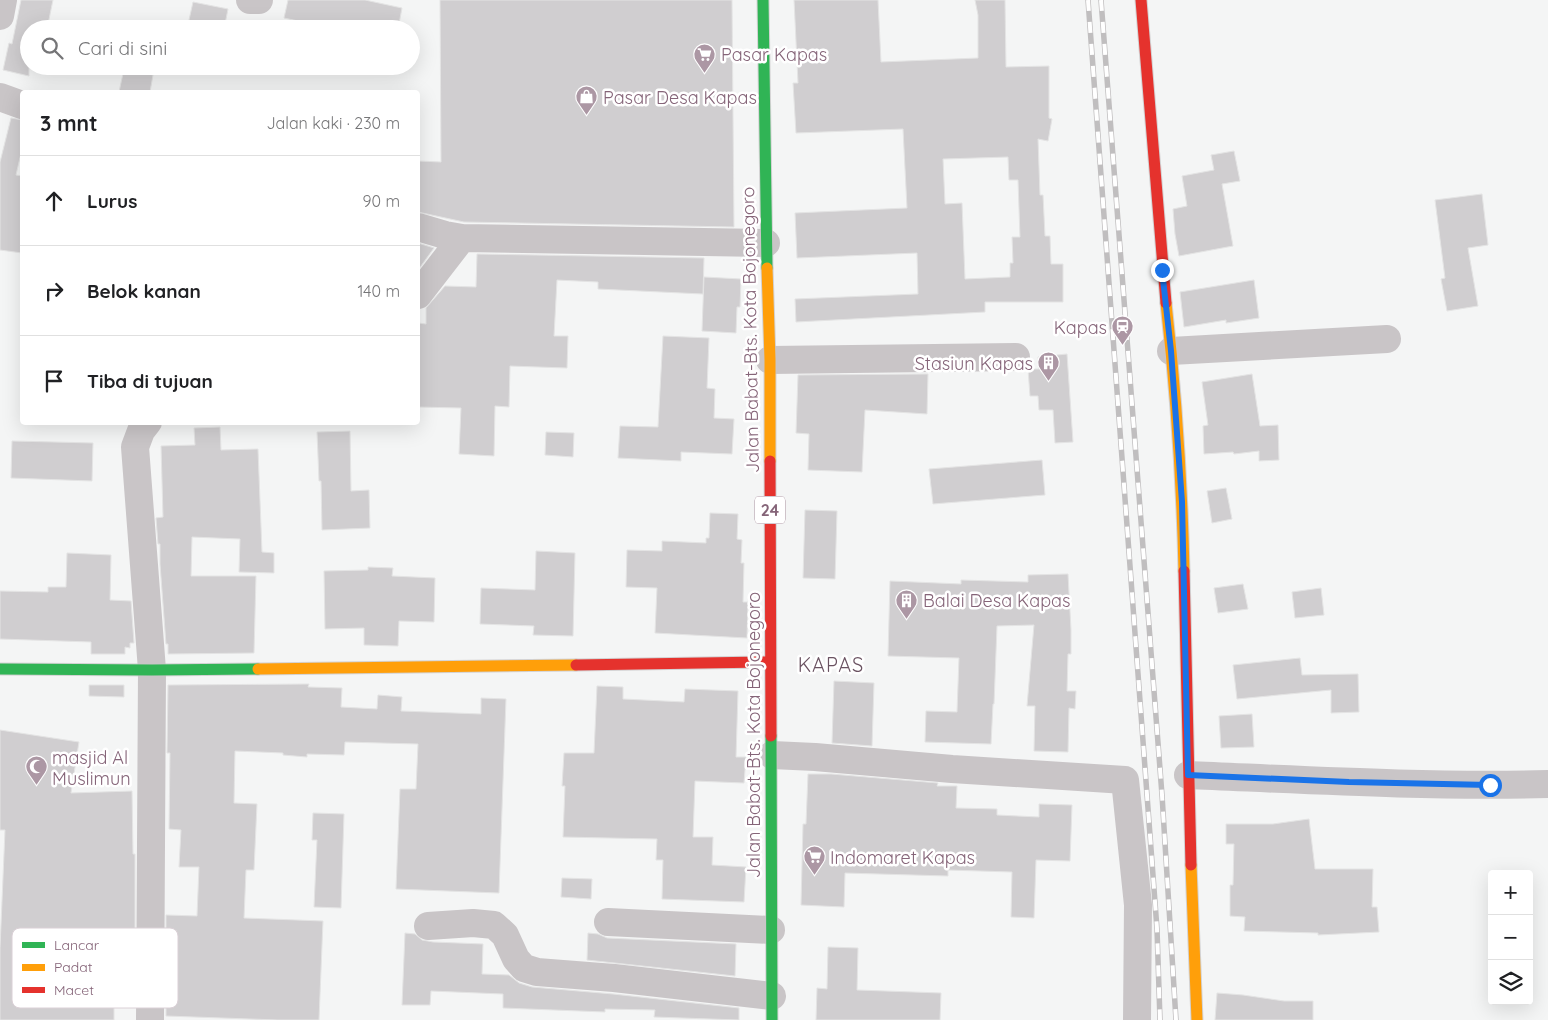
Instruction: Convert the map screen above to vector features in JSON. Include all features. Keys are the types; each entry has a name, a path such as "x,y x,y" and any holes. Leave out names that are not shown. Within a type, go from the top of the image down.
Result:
{"main road":[{"name":"Jalan Babat-Bts. Kota Bojonegoro","path":"763,0 766,243 770,360 772,1008"},
{"path":"1141,0 1182,502 1188,775 1197,1020"},
{"path":"0,669 152,670 770,662"}],"street":[{"path":"0,16 3,0"},
{"path":"250,0 259,0"},
{"path":"0,97 20,103"},
{"path":"420,228 445,236 462,238 766,243"},
{"path":"420,292 462,238"},
{"path":"1171,351 1387,339"},
{"path":"770,360 1016,357"},
{"path":"145,425 140,431 135,447 152,670 151,928"},
{"path":"772,755 1125,780 1138,905 1138,1020"},
{"path":"1188,775 1349,782 1490,785 1548,784"},
{"path":"608,922 771,930"},
{"path":"428,926 473,923 494,925 506,935 516,959 524,968 537,972 614,978 772,1008"}],"building":[{"path":"21,0 53,0 49,20 20,20 20,74 3,70 9,43 12,44"},
{"path":"288,0 365,0 402,8 400,20 293,20 284,18"},
{"name":"Pasar Desa Kapas","path":"440,0 732,0 734,227 464,222 420,212 420,161 441,162"},
{"path":"794,0 878,0 881,62 978,58 978,15 975,0 1005,0 1006,67 1049,66 1049,118 1052,119 1048,141 1038,139 1040,195 1043,195 1045,236 1050,236 1051,264 1063,264 1063,302 985,302 985,312 796,322 795,299 918,294 917,253 797,258 795,213 907,208 903,129 796,133 793,83 798,83","holes":["1008,157 1009,180 1018,180 1020,237 1012,237 1013,263 1010,263 1010,277 965,279 962,203 945,204 943,159"]},
{"path":"193,2 228,9 226,20 189,20"},
{"path":"123,75 153,75 150,90 119,90"},
{"path":"11,118 20,120 20,158 16,175 20,176 20,253 0,250 0,162"},
{"path":"1234,151 1240,181 1222,184 1233,246 1179,256 1173,209 1187,206 1182,176 1214,170 1211,155"},
{"path":"1482,194 1488,245 1468,248 1478,306 1447,311 1441,279 1445,278 1435,200"},
{"path":"420,244 434,248 420,267"},
{"path":"477,254 704,258 703,294 598,289 598,282 557,280 554,336 568,336 567,368 510,366 509,407 495,406 494,456 459,454 461,408 420,407 420,323 426,324 426,308 445,286 476,287"},
{"path":"704,277 741,279 740,307 737,307 736,333 702,331"},
{"path":"1254,280 1259,318 1226,323 1226,320 1184,327 1180,292"},
{"path":"663,336 709,338 707,388 715,389 714,418 734,419 732,454 681,452 681,461 618,458 620,426 658,427"},
{"name":"Stasiun Kapas","path":"1067,354 1073,442 1055,443 1053,410 1039,410 1038,396 1030,396 1028,369 1039,369 1038,357"},
{"path":"928,374 927,414 865,410 862,472 808,470 809,434 796,433 798,375"},
{"path":"1252,374 1260,426 1278,425 1279,460 1259,461 1259,451 1234,454 1233,452 1204,454 1203,426 1208,425 1202,382"},
{"path":"220,427 221,450 258,449 262,552 274,553 274,573 239,572 240,539 192,537 191,576 256,576 254,653 168,654 160,544 158,544 156,518 163,517 161,446 195,445 194,428"},
{"path":"350,431 351,491 369,490 370,528 322,530 317,432"},
{"path":"546,432 574,433 573,457 545,455"},
{"path":"12,441 93,443 92,481 11,478"},
{"path":"1042,460 1045,495 933,504 929,469"},
{"path":"1226,488 1232,519 1212,523 1207,491"},
{"path":"805,510 837,511 835,579 803,578"},
{"path":"710,513 738,514 737,539 742,540 741,563 744,563 743,602 748,602 747,638 655,633 657,588 626,587 627,550 662,551 662,541 706,543 706,538 709,538"},
{"path":"536,551 575,553 573,636 533,635 534,626 480,624 481,588 535,590"},
{"path":"67,553 111,555 110,600 131,601 134,643 130,643 130,648 125,647 125,654 91,654 91,642 0,639 0,591 48,592 48,587 66,587"},
{"path":"368,567 393,568 392,576 435,578 434,622 399,621 398,646 364,645 364,628 325,629 324,571 368,570"},
{"path":"1068,574 1071,654 1068,654 1067,691 1076,691 1075,709 1069,708 1068,752 1034,751 1035,706 1027,706 1034,625 997,626 991,744 925,742 926,711 957,712 959,658 888,656 890,581 961,584 961,580 1028,582 1028,575"},
{"path":"1243,584 1248,609 1218,613 1214,588"},
{"path":"1321,588 1324,615 1295,618 1292,592"},
{"path":"1300,658 1302,675 1358,674 1359,712 1331,713 1331,690 1237,699 1233,665"},
{"path":"834,681 874,683 872,746 832,743"},
{"path":"309,684 308,687 342,688 341,707 377,709 378,695 402,697 401,711 481,714 481,698 506,699 499,893 396,889 400,789 416,789 418,744 345,742 344,755 307,754 307,757 283,755 283,753 235,751 234,803 257,804 254,870 246,870 244,918 323,921 319,1020 166,1016 166,1008 178,1008 178,928 166,928 166,915 197,916 199,867 179,867 181,830 169,829 170,753 167,753 168,685"},
{"path":"89,685 124,685 124,697 89,696"},
{"path":"597,686 623,687 623,699 684,702 685,689 738,691 736,757 746,757 744,783 695,781 693,837 713,837 712,865 746,867 744,902 662,899 663,860 656,860 657,839 563,837 565,786 562,786 564,753 594,753"},
{"path":"1252,714 1254,747 1221,748 1219,716"},
{"path":"0,730 79,742 71,793 132,791 133,854 135,854 135,928 12,928 12,1008 114,1008 114,1020 0,1020 0,948 5,830 0,830"},
{"path":"808,774 831,774 938,783 937,786 957,786 956,808 997,809 997,815 1039,817 1039,804 1072,805 1070,861 1036,860 1034,918 1011,917 1012,872 948,870 948,876 845,873 844,907 801,905 803,824 806,824"},
{"path":"313,813 344,814 341,908 314,907 317,840 312,840"},
{"path":"1309,819 1315,869 1373,869 1372,907 1377,907 1379,932 1318,935 1318,933 1244,931 1245,917 1230,916 1230,885 1233,885 1234,844 1226,844 1226,824 1273,824"},
{"path":"562,878 592,879 591,899 561,897"},
{"path":"405,933 415,934 422,940 433,942 483,944 482,974 509,975 519,983 532,987 739,1008 739,1020 654,1017 655,1010 605,1009 605,1012 503,1008 503,994 431,991 430,1005 402,1005"},
{"path":"588,933 598,934 607,938 736,944 735,976 587,960"},
{"path":"828,947 858,948 857,990 941,993 940,1020 816,1020 817,988 827,989"},
{"path":"1217,993 1284,1001 1313,1001 1313,1020 1215,1020"}],"railway":[{"path":"1088,0 1157,929 1160,1020"},
{"path":"1101,0 1162,795 1176,1020"}],"traffic: fast":[{"path":"763,0 767,268"},
{"path":"0,669 258,669"},
{"path":"771,736 772,1020"}],"traffic: slow":[{"path":"767,268 770,360 770,461"},
{"path":"1166,303 1178,437 1184,571"},
{"path":"258,669 576,665"},
{"path":"1191,865 1197,1020"}],"traffic: jam":[{"path":"1141,0 1166,303"},
{"path":"770,461 771,736"},
{"path":"1184,571 1191,865"},
{"path":"576,665 770,662"}],"place":[{"name":"Pasar Kapas","path":"705,73"},
{"name":"Pasar Desa Kapas","path":"587,116"},
{"name":"Kapas","path":"1123,346"},
{"name":"Stasiun Kapas","path":"1049,382"},
{"name":"Balai Desa Kapas","path":"907,619"},
{"name":"masjid Al Muslimun","path":"36,786"},
{"name":"Indomaret Kapas","path":"814,876"}],"district":[{"name":"KAPAS","path":"831,664"}],"route":[{"path":"1162,270 1171,351 1182,502 1188,775 1349,782 1490,785"}]}
